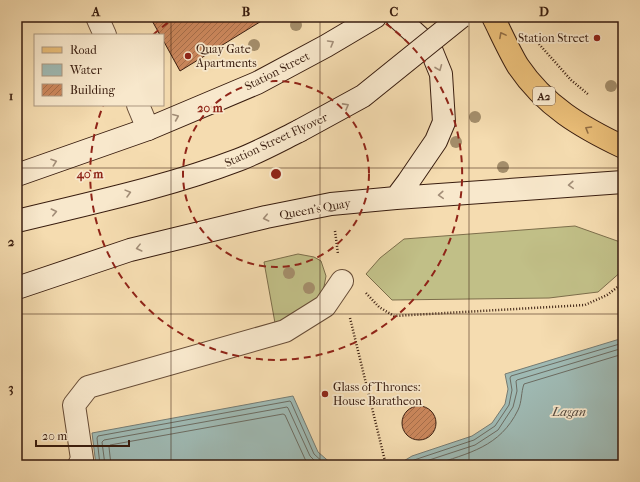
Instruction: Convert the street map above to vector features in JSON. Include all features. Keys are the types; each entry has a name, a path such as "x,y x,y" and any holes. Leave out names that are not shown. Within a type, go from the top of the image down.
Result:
{"main road":[{"name":"A2","path":"493,17 518,66 536,88 561,112 590,131 623,147"}],"street":[{"path":"97,17 105,34"},
{"name":"Station Street","path":"17,175 148,129 257,83 326,46 375,17"},
{"path":"396,198 436,141 444,122 442,74 430,47 397,17"},
{"name":"Station Street Flyover","path":"17,220 174,181 239,160 299,131 364,96 461,17"},
{"path":"138,106 148,129"},
{"name":"Queen's Quay","path":"17,288 130,250 266,217 331,204 623,182"},
{"path":"79,465 82,459 74,405 88,387 285,331 325,306 342,281"}],"path":[{"path":"536,41 571,80 591,96"},
{"path":"331,204 342,281 357,284 379,307 394,316 585,305 608,295 623,283"},
{"path":"355,340 386,465"}],"shaded area":[{"path":"575,226 623,243 623,270 598,292 549,298 392,300 366,274 380,258 404,239"},
{"path":"298,254 314,257 321,261 326,276 323,292 306,311 275,323 264,262"}],"water":[{"name":"Lagan","path":"623,338 623,465 397,465 412,456 472,436 492,423 505,404 508,389 505,374"},
{"path":"293,396 318,452 333,465 96,465 92,433"}],"building":[{"name":"Quay Gate Apartments","path":"150,17 268,17 180,71 164,42 164,34 159,34"},
{"path":"416,406 422,406 426,407 433,413 436,423 435,430 429,437 422,440 416,440 412,439 405,433 402,426 402,420 403,416 409,409"}],"place":[{"name":"Station Street","path":"597,38"},
{"name":"Quay Gate Apartments","path":"188,56"},
{"name":"Glass of Thrones: House Baratheon","path":"325,394"}]}
